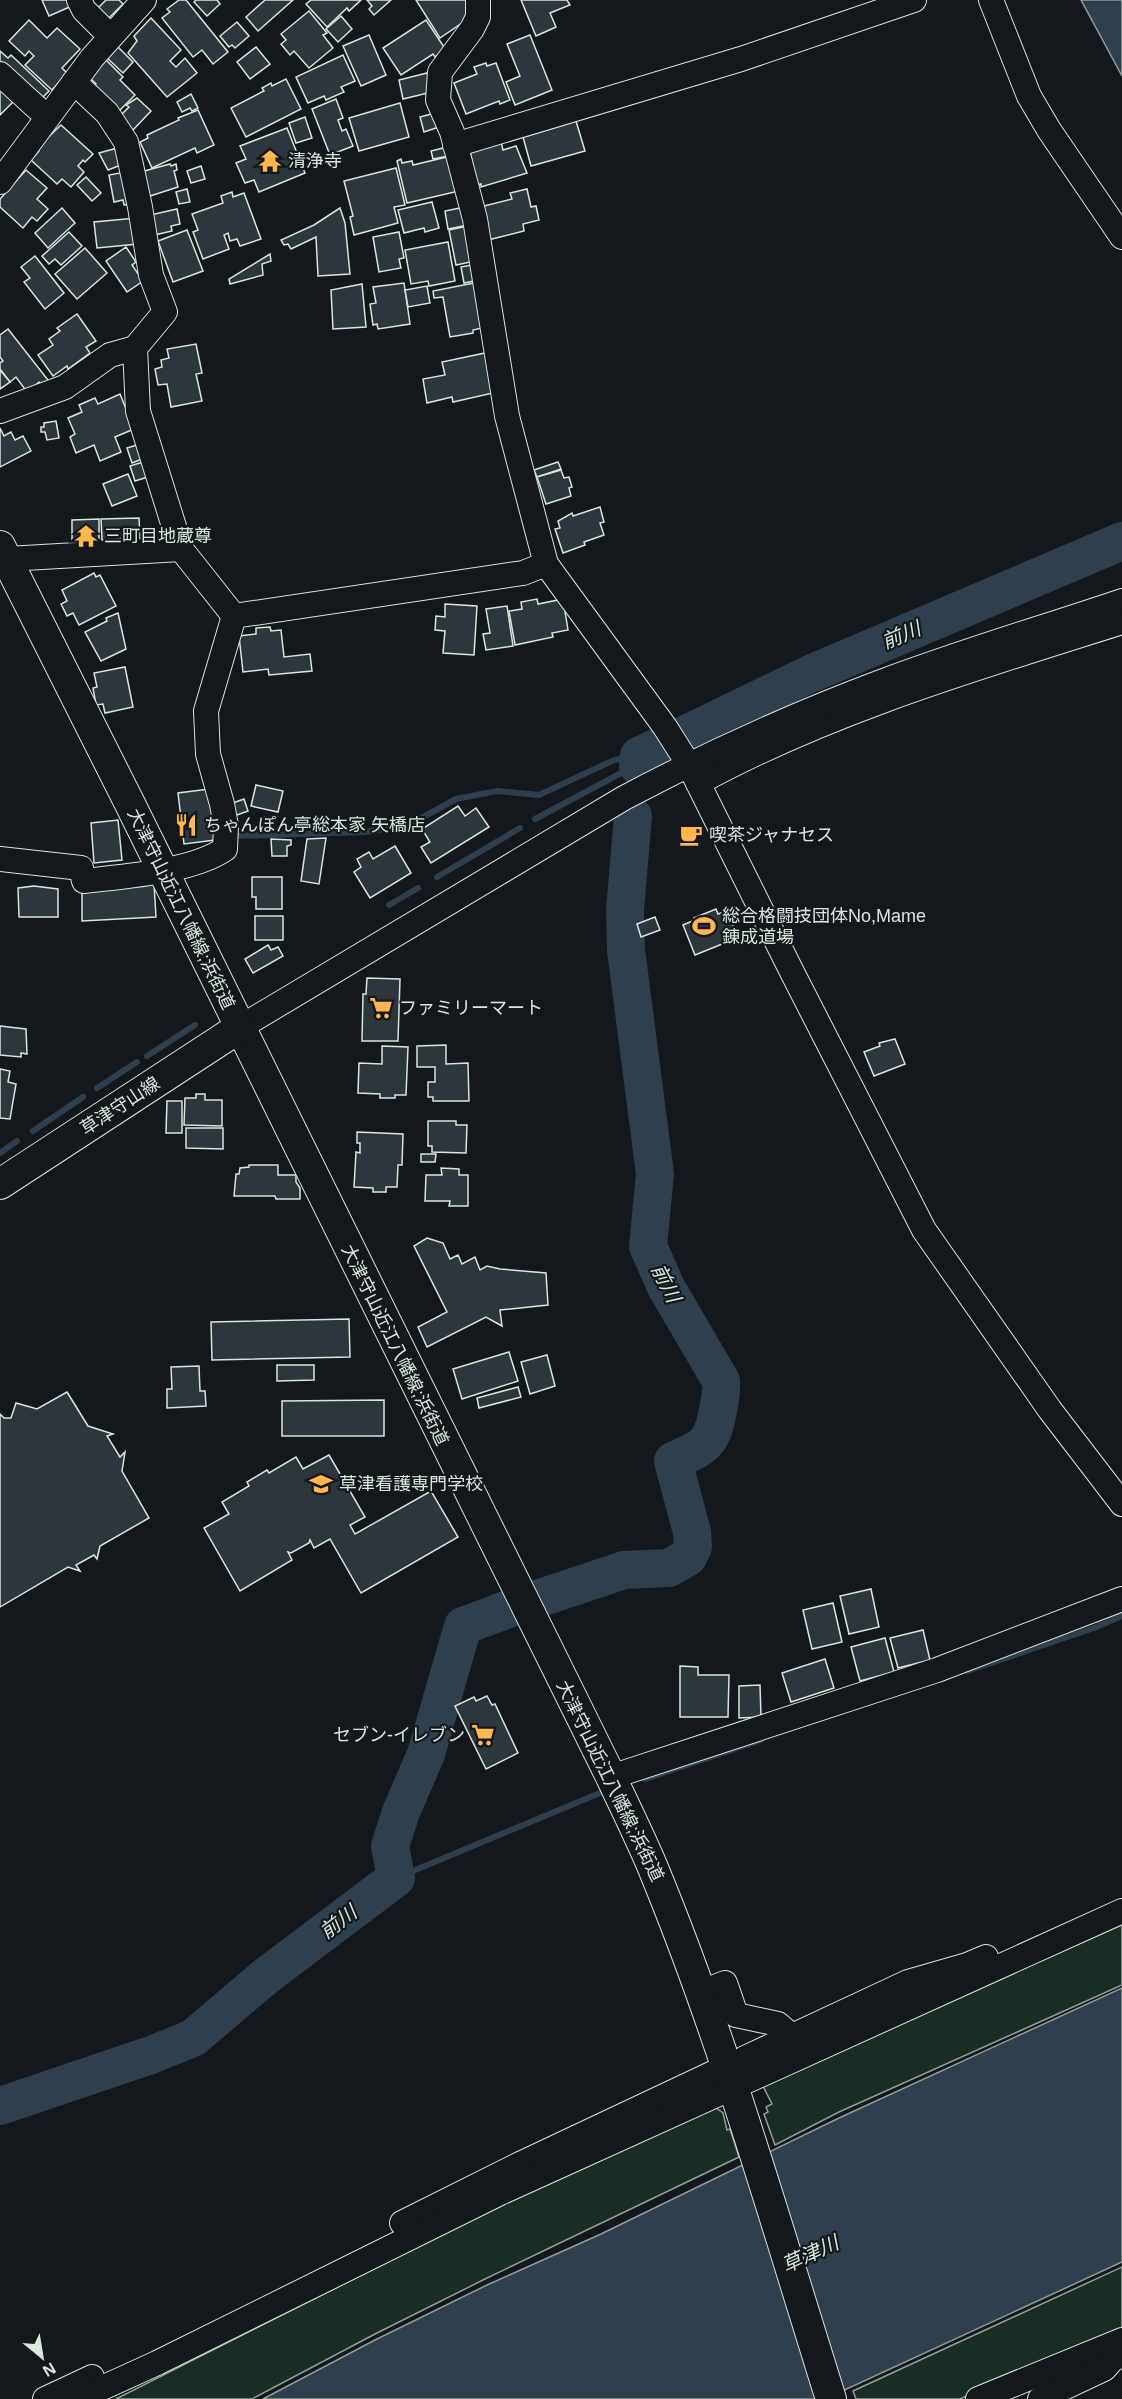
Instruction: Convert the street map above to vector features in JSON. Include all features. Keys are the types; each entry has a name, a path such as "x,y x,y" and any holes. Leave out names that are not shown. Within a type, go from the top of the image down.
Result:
{"main road":[{"name":"大津守山近江八幡線;浜街道","path":"3,553 653,1867 700,1993 729,2092 831,2399"},
{"name":"草津守山線","path":"0,1184 239,1028"}],"street":[{"path":"79,0 84,10 110,36"},
{"path":"0,182 110,36 144,0"},
{"path":"478,0 478,16 472,29 447,60 439,78 438,100 455,145 475,219 507,416 546,564 665,727 689,767 924,1230 1050,1410 1122,1504"},
{"path":"455,145 741,59 914,0"},
{"path":"990,0 1029,96 1049,130 1122,237"},
{"path":"0,74 47,117"},
{"path":"0,411 57,391 110,355 135,348 165,312 151,275 130,154 118,128 107,113 74,82"},
{"path":"135,348 138,411 181,549 234,616"},
{"path":"3,553 181,549"},
{"path":"234,616 523,573 546,564"},
{"path":"239,1028 624,798 662,778 771,728 881,682 1122,601"},
{"path":"0,859 81,868 84,881 162,871 213,857 225,849 226,826 208,754 206,711 234,616"},
{"path":"689,767 744,757 898,695 1122,622"},
{"path":"610,1777 937,1670 1122,1599"},
{"path":"745,2058 908,1982 967,1965 1122,1894"},
{"path":"45,2399 309,2278 418,2224 500,2193 729,2092 1122,1911"},
{"path":"700,1993 725,1983 736,2014 778,2024 792,2036"},
{"path":"78,2399 157,2363 309,2278"},
{"path":"978,2399 1118,2351"},
{"path":"1006,2399 1118,2351"},
{"path":"1040,2399 1104,2369 1118,2351"}],"green space":[{"path":"1122,1925 1122,1985 839,2112 775,2145 764,2114 768,2112 766,2107 772,2104 762,2084"},
{"path":"715,2107 723,2113 727,2130 730,2129 739,2157 485,2279 252,2399 116,2399 484,2213"},
{"path":"1122,2267 1122,2329 960,2399 856,2399 853,2391"}],"water":[{"path":"1081,0 1122,0 1122,76"},
{"name":"草津川","path":"1122,1988 1122,2262 825,2399 263,2399 487,2285 601,2234 839,2118"}],"building":[{"path":"42,0 72,0 74,5 49,16"},
{"path":"106,0 119,0 123,4 106,21 96,10"},
{"path":"179,0 186,0 228,52 213,64 202,50 193,57 162,18 170,12 167,9"},
{"path":"196,0 217,0 220,4 207,16 194,2"},
{"path":"265,0 293,0 258,31 246,17"},
{"path":"311,0 361,0 349,11 347,8 327,27 306,4"},
{"path":"367,0 391,0 374,15 369,9 372,6"},
{"path":"416,0 471,0 472,16 440,38"},
{"path":"521,0 567,0 570,5 550,13 556,27 536,36"},
{"path":"309,11 327,33 323,35 333,48 309,68 294,51 290,55 281,44 286,40 281,34"},
{"path":"341,16 352,29 338,42 326,29"},
{"path":"151,18 181,50 170,61 176,67 185,58 197,73 167,97 128,53 137,41 134,36"},
{"path":"29,20 47,38 57,28 80,49 62,68 67,73 52,90 25,65 34,56 29,51 25,56 9,41"},
{"path":"426,20 446,50 435,57 433,54 401,75 383,48"},
{"path":"237,22 249,36 235,48 232,45 229,47 220,36"},
{"path":"369,35 386,75 361,86 343,46"},
{"path":"530,35 552,90 515,105 506,82 520,76 507,44"},
{"path":"116,45 133,62 123,73 105,56"},
{"path":"256,47 270,64 250,79 237,62"},
{"path":"0,51 8,58 11,55 49,91 37,103 0,67"},
{"path":"343,55 355,81 341,87 344,92 326,100 324,96 308,103 296,77"},
{"path":"104,58 123,77 120,80 135,95 115,115 90,89 96,84 90,78"},
{"path":"486,63 487,66 496,63 510,100 500,104 499,101 466,114 454,83 477,74 474,67"},
{"path":"427,73 432,92 403,99 399,80"},
{"path":"286,79 301,109 246,137 231,108 264,91 262,88 271,83 272,86"},
{"path":"0,84 15,100 0,115"},
{"path":"191,94 198,108 192,111 190,108 182,112 177,102"},
{"path":"137,98 151,111 132,131 118,118 129,107 126,105"},
{"path":"336,99 343,118 338,120 342,131 346,129 353,146 330,155 312,109"},
{"path":"400,103 409,137 359,151 349,118"},
{"path":"198,110 214,145 197,153 195,148 152,168 140,142 148,138 147,135"},
{"path":"435,113 439,127 424,132 420,117"},
{"path":"305,117 312,138 296,143 289,123"},
{"path":"576,121 585,151 531,166 523,137"},
{"path":"61,125 93,154 78,166 84,172 71,187 62,179 57,184 31,160 39,151 36,149"},
{"name":"清浄寺","path":"287,128 305,173 259,192 254,180 245,183 236,163 246,159 240,146"},
{"path":"501,142 503,150 516,146 527,173 481,187 481,184 477,185 470,151"},
{"path":"121,147 126,163 108,170 99,153"},
{"path":"447,147 449,156 433,159 431,151"},
{"path":"451,156 459,191 407,203 397,161 401,159 402,163 412,161 413,165"},
{"path":"170,164 171,166 176,164 177,170 174,171 178,187 144,198 137,173"},
{"path":"201,166 205,179 191,183 187,171"},
{"path":"396,168 405,205 394,207 398,223 354,235 350,217 353,216 344,181"},
{"path":"26,170 47,188 37,199 48,209 37,221 32,217 23,228 0,207 0,199"},
{"path":"125,172 132,204 124,205 123,200 114,202 109,175"},
{"path":"86,177 101,193 92,201 77,185"},
{"path":"187,189 190,202 179,204 176,192"},
{"path":"527,189 531,207 536,206 539,220 523,224 524,231 488,240 480,207 512,199 510,193"},
{"path":"232,192 233,197 244,193 261,239 240,246 237,239 230,241 228,233 224,235 229,249 203,259 193,232 198,230 192,214 223,203 221,196"},
{"path":"432,202 439,228 425,232 424,228 404,233 398,210"},
{"path":"465,207 468,225 448,229 445,211"},
{"path":"62,208 75,223 48,248 35,233"},
{"path":"340,208 345,223 350,274 318,276 316,237 291,249 281,240 314,225"},
{"path":"177,209 180,224 171,226 172,231 150,236 146,216"},
{"path":"136,218 138,244 97,248 94,222"},
{"path":"468,226 475,261 456,265 449,230"},
{"path":"187,230 203,271 173,282 158,241"},
{"path":"69,232 82,246 61,265 55,259 49,264 42,256"},
{"path":"399,232 404,258 399,259 401,268 379,272 373,237"},
{"path":"448,242 455,281 429,286 428,281 411,284 405,250"},
{"path":"126,247 136,262 132,265 143,281 127,292 106,261"},
{"path":"85,248 107,273 77,299 55,274"},
{"path":"270,254 271,261 262,264 263,275 230,284 229,279"},
{"path":"35,256 64,293 45,309 24,282 30,278 21,267"},
{"path":"477,264 479,280 464,283 461,267"},
{"path":"479,282 482,328 473,330 473,333 450,337 443,297 434,298 433,291"},
{"path":"404,283 410,324 378,329 377,324 373,325 370,304 376,303 373,287"},
{"path":"362,284 366,327 333,329 331,290"},
{"path":"427,286 430,303 408,307 405,290"},
{"path":"77,314 96,341 86,347 90,353 68,369 67,366 53,376 38,355 53,345 49,339 60,331 57,328"},
{"path":"8,329 48,380 41,385 39,382 27,392 16,377 10,382 0,369 0,363 3,361 0,357 0,335"},
{"path":"196,344 202,373 196,374 202,401 171,407 167,384 158,385 155,369 162,367 161,360 169,358 167,349"},
{"path":"485,353 493,393 453,402 452,397 427,403 423,379 445,375 442,362"},
{"path":"0,370 10,382 0,389"},
{"path":"120,394 134,429 115,437 121,452 100,461 94,445 76,453 70,437 75,434 68,418 82,412 79,405 95,398 98,404"},
{"path":"56,421 59,438 47,440 45,432 41,432 41,427 44,427 44,423"},
{"path":"0,428 4,436 11,432 15,440 23,436 31,451 0,467"},
{"path":"137,445 142,459 132,463 127,448"},
{"path":"143,462 148,477 135,481 130,466"},
{"path":"558,462 561,469 537,477 534,470"},
{"path":"561,470 564,478 569,477 572,487 569,488 571,496 546,504 537,477"},
{"path":"128,474 137,496 112,506 103,484"},
{"path":"600,507 604,522 600,523 604,535 563,553 555,529 560,528 558,521 572,513 573,516"},
{"path":"139,518 140,538 102,540 101,519"},
{"path":"99,519 99,545 72,546 72,520"},
{"path":"94,573 96,577 100,575 116,606 79,625 73,613 67,616 61,604 67,601 62,590"},
{"path":"537,599 538,604 563,599 568,630 552,633 553,637 515,645 509,611 522,609 521,602"},
{"path":"445,604 477,606 474,655 443,653 445,631 435,630 436,616 445,617"},
{"path":"507,606 513,646 486,650 483,634 490,633 486,609"},
{"path":"118,613 126,649 101,661 85,632"},
{"path":"270,627 271,631 281,630 284,657 310,654 312,671 269,675 268,669 243,672 239,636 256,634 256,628"},
{"path":"125,667 133,707 105,713 103,704 96,705 93,688 97,687 94,673"},
{"path":"256,785 283,791 278,812 251,806"},
{"path":"209,789 215,840 184,844 178,793"},
{"path":"244,799 248,811 234,816 230,804"},
{"path":"458,806 465,816 476,808 489,827 431,863 421,847 430,842 422,829"},
{"path":"118,820 122,860 94,863 91,823"},
{"path":"326,838 319,884 301,881 307,839"},
{"path":"271,839 291,840 291,845 287,846 287,856 272,856"},
{"path":"395,846 411,873 370,898 354,872 361,867 357,859 369,852 373,859"},
{"path":"252,877 282,877 282,909 256,909 256,897 252,897"},
{"path":"154,884 156,917 82,921 82,889"},
{"path":"34,886 58,889 58,917 19,917 18,888"},
{"path":"716,909 718,914 727,911 735,930 729,933 732,940 695,955 683,925"},
{"path":"255,916 283,916 283,940 255,940"},
{"path":"655,917 660,930 641,937 637,924"},
{"path":"268,945 271,950 278,947 283,956 253,973 245,959"},
{"path":"367,978 400,979 398,1041 362,1041 363,994 366,994"},
{"path":"0,1026 26,1029 27,1054 21,1053 21,1057 0,1055"},
{"path":"895,1039 905,1064 874,1076 864,1052 880,1046 879,1043"},
{"path":"446,1045 446,1064 468,1063 469,1101 433,1101 433,1097 428,1097 428,1082 435,1082 435,1067 417,1067 417,1046"},
{"path":"382,1046 408,1047 406,1095 380,1098 380,1094 358,1093 359,1063 382,1064"},
{"path":"0,1069 10,1071 8,1082 16,1084 10,1119 0,1118"},
{"path":"196,1094 205,1094 205,1100 222,1100 222,1126 184,1125 185,1098 196,1098"},
{"path":"167,1101 182,1101 182,1133 166,1133"},
{"path":"428,1121 456,1121 456,1125 467,1125 466,1153 432,1152 432,1146 428,1146"},
{"path":"186,1128 223,1128 223,1149 186,1148"},
{"path":"357,1132 403,1134 402,1165 398,1165 397,1187 386,1187 386,1192 373,1192 373,1188 354,1187 356,1152 360,1153"},
{"path":"421,1154 436,1154 435,1162 421,1162"},
{"path":"249,1165 278,1165 278,1175 296,1175 296,1182 300,1188 300,1199 276,1199 275,1196 234,1196 236,1174 239,1174 240,1168 249,1167"},
{"path":"441,1168 459,1169 459,1175 468,1175 468,1206 449,1206 450,1201 425,1201 426,1175 442,1175"},
{"path":"427,1238 443,1243 450,1259 458,1255 462,1264 475,1257 480,1270 487,1266 546,1273 548,1305 500,1310 502,1326 486,1317 427,1347 418,1327 447,1312 414,1246"},
{"path":"349,1319 350,1357 212,1360 211,1322"},
{"path":"509,1352 518,1381 462,1399 453,1369"},
{"path":"547,1355 555,1386 530,1394 521,1362"},
{"path":"277,1365 314,1365 314,1380 277,1381"},
{"path":"199,1366 200,1391 205,1391 206,1406 167,1408 167,1389 172,1389 171,1367"},
{"path":"518,1387 521,1397 479,1408 477,1398"},
{"path":"67,1392 88,1426 113,1434 107,1436 120,1457 125,1452 122,1471 149,1518 100,1546 97,1559 94,1555 76,1565 80,1571 68,1567 0,1607 0,1414 4,1418 11,1418 16,1403 37,1409"},
{"path":"384,1400 384,1436 282,1436 282,1401"},
{"path":"329,1455 365,1517 350,1525 355,1534 431,1491 458,1537 361,1593 330,1539 314,1548 310,1540 309,1543 291,1553 288,1552 292,1560 240,1591 204,1528 229,1514 222,1502 249,1486 247,1482 267,1470 269,1473 296,1457 303,1469"},
{"path":"871,1589 879,1627 849,1634 840,1596"},
{"path":"833,1603 842,1642 812,1649 803,1610"},
{"path":"923,1630 930,1660 898,1668 890,1638"},
{"path":"885,1638 894,1672 860,1681 851,1647"},
{"path":"825,1659 834,1688 791,1702 782,1673"},
{"path":"680,1666 698,1667 698,1675 729,1675 728,1717 680,1717"},
{"path":"760,1685 761,1717 739,1718 739,1686"},
{"path":"487,1696 492,1705 495,1704 518,1753 486,1769 455,1706 474,1697 476,1701"}],"waterway":[{"name":"前川","path":"684,735 810,674 1122,541"},
{"name":"前川","path":"638,766 639,756 662,745"},
{"path":"235,836 365,832 409,825 456,799 497,791 539,795 614,760 639,756"},
{"path":"535,819 638,764"},
{"name":"前川","path":"537,1599 624,1570 669,1568 688,1557 693,1547 692,1532 673,1461 699,1448 709,1438 716,1422 721,1396 721,1381 666,1287 648,1246 655,1174 626,950 625,910 633,816"},
{"path":"437,877 520,828"},
{"path":"389,905 418,888"},
{"path":"147,1056 195,1025"},
{"path":"97,1088 137,1062"},
{"path":"33,1131 83,1097"},
{"path":"0,1153 17,1141"},
{"name":"前川","path":"0,2106 151,2055 193,2038 266,1976 396,1878 390,1846 401,1812 426,1754 463,1626 511,1608"},
{"path":"967,1671 1094,1628 1122,1616"},
{"path":"645,1779 761,1740"},
{"path":"396,1878 600,1793"}],"place":[{"name":"清浄寺","path":"270,161"},
{"name":"三町目地蔵尊","path":"86,536"},
{"name":"ちゃんぽん亭総本家 矢橋店","path":"186,825"},
{"name":"喫茶ジャナセス","path":"691,835"},
{"name":"総合格闘技団体No,Mame 錬成道場","path":"704,926"},
{"name":"ファミリーマート","path":"381,1008"},
{"name":"草津看護専門学校","path":"321,1484"},
{"name":"セブン-イレブン","path":"483,1735"}]}
